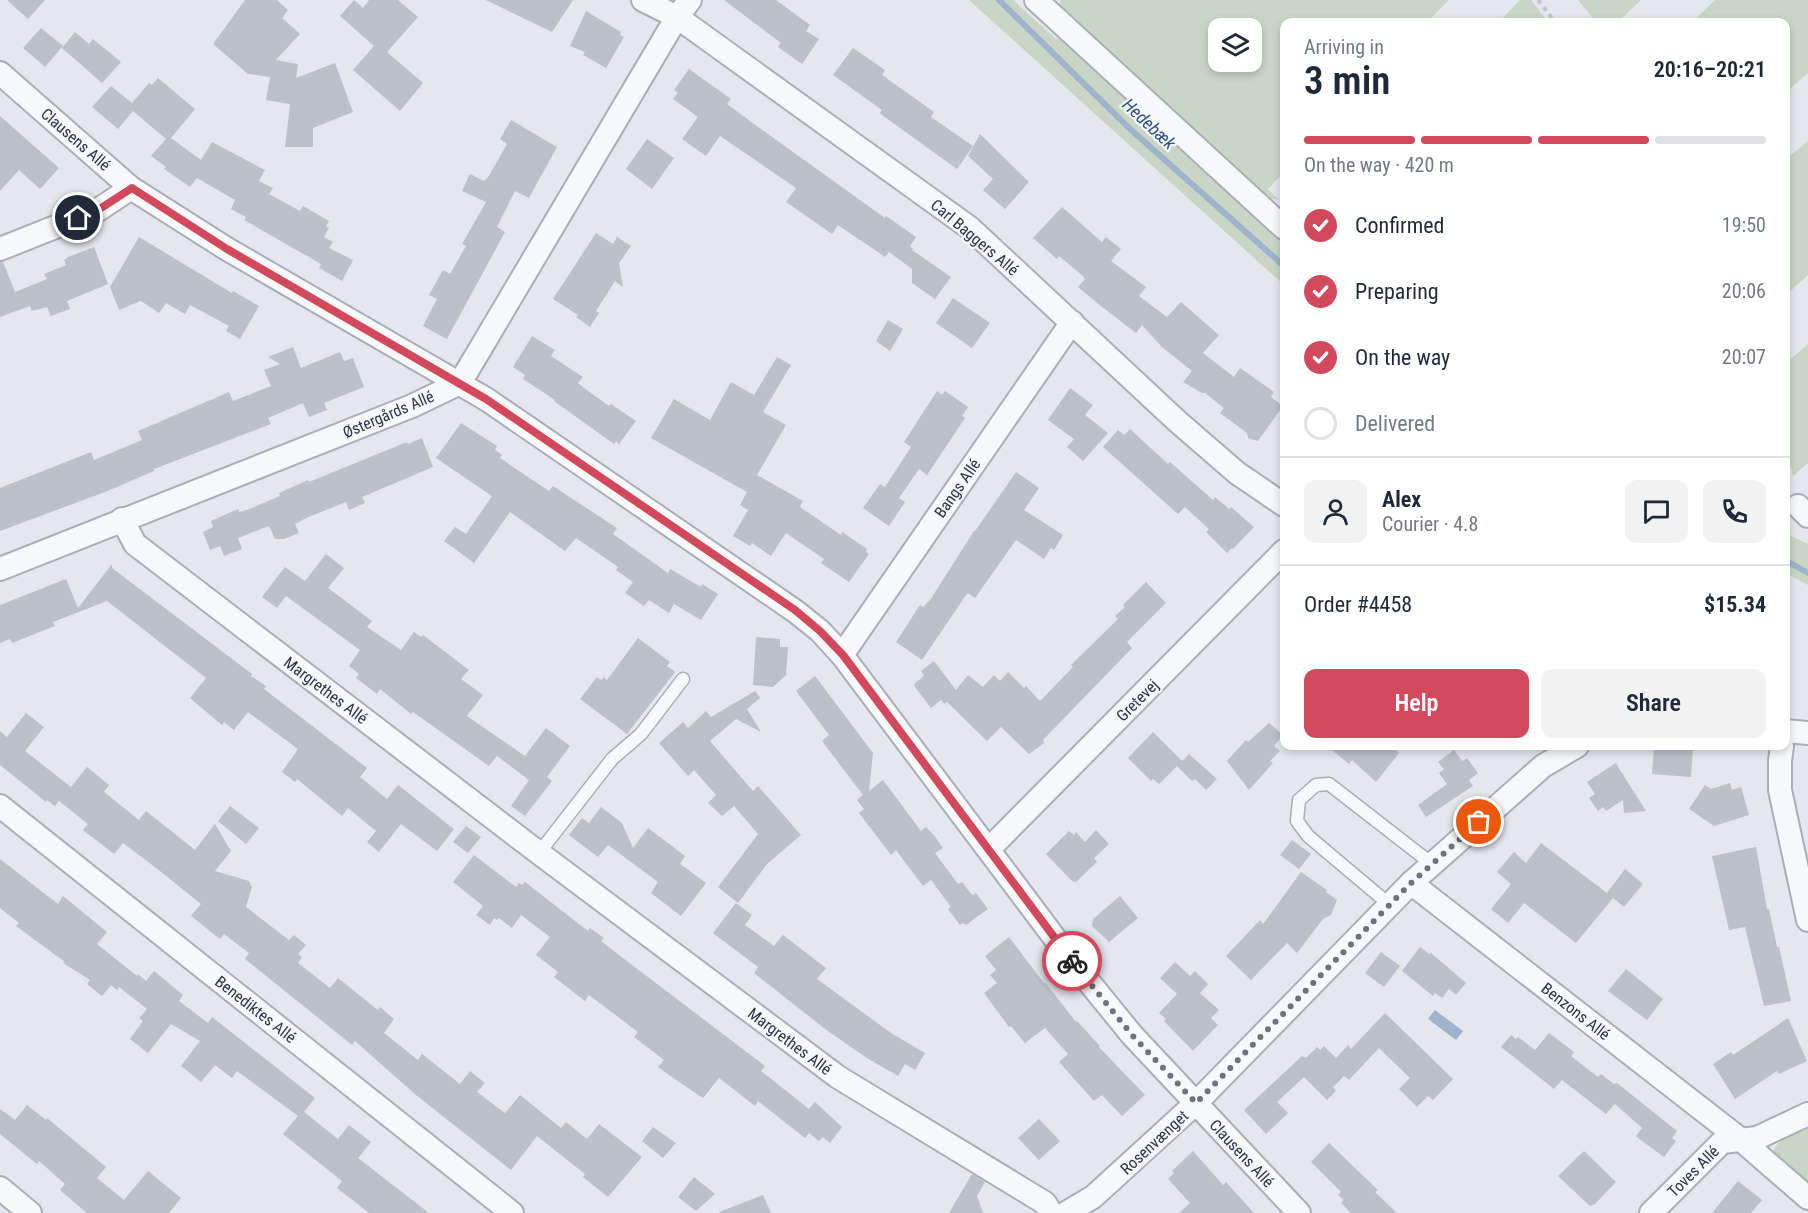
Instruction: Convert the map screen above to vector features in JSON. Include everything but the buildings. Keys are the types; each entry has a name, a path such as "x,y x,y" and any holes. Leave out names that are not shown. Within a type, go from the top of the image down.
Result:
{"street":[{"name":"Carl Baggers Allé","path":"643,0 684,8 970,228 1177,421 1237,472 1280,502"},
{"path":"1036,0 1280,217"},
{"path":"460,383 684,8"},
{"name":"Clausens Allé","path":"0,73 132,188 227,249 460,383 795,610 820,631 843,655 1075,965 1132,1035 1299,1213"},
{"path":"0,249 98,210 132,188"},
{"name":"Bangs Allé","path":"843,655 1072,322"},
{"name":"Østergårds Allé","path":"0,569 412,406 460,383"},
{"name":"Margrethes Allé","path":"122,519 135,544 539,853 838,1077 1046,1203 1051,1213"},
{"name":"Gretevej","path":"989,849 1280,555"},
{"path":"1790,731 1808,733"},
{"name":"Rosenvænget","path":"1066,1213 1093,1197 1196,1103 1411,883 1543,766 1570,750"},
{"path":"1781,750 1780,790 1808,920"},
{"name":"Benediktes Allé","path":"0,806 512,1213"},
{"name":"Benzons Allé","path":"1411,883 1740,1139 1808,1198"},
{"path":"1740,1139 1757,1138 1808,1114"},
{"name":"Toves Allé","path":"1651,1213 1722,1142 1740,1139"},
{"path":"0,1188 30,1213"}],"lane":[{"path":"539,853 612,759 641,734 682,679"},
{"path":"1390,905 1308,836 1297,820 1299,800 1316,785 1329,784 1432,864"}],"path":[{"path":"1538,0 1552,18"}],"green space":[{"path":"969,0 1013,0 1056,39 1065,33 1280,230 1280,281"},
{"path":"1060,0 1449,0 1431,18 1280,18 1280,176 1268,189 1279,200 1266,198 1061,11"},
{"path":"1520,0 1531,0 1545,18 1503,18"},
{"path":"1578,0 1641,0 1622,18 1593,18"},
{"path":"1715,0 1808,0 1808,73 1790,89 1790,18 1696,18"},
{"path":"1808,141 1808,275 1790,291 1790,156"},
{"path":"1808,344 1808,463 1793,476 1790,464 1790,360"},
{"path":"1790,535 1808,544 1808,585 1790,576"},
{"path":"1808,1127 1808,1182 1805,1180 1801,1184 1787,1168 1789,1166 1778,1156 1771,1157 1781,1141"}],"water":[{"path":"1435,1010 1463,1031 1456,1040 1428,1019"}],"waterway":[{"name":"Hedebæk","path":"999,0 1129,128 1280,262"},
{"name":"Hedebæk","path":"1790,563 1808,573"}],"way so far":[{"path":"1072,961 1132,1035 1196,1103 1411,883 1479,822"}],"route":[{"path":"78,218 98,210 132,188 185,224 486,399 795,610 843,655 1072,961"}]}
